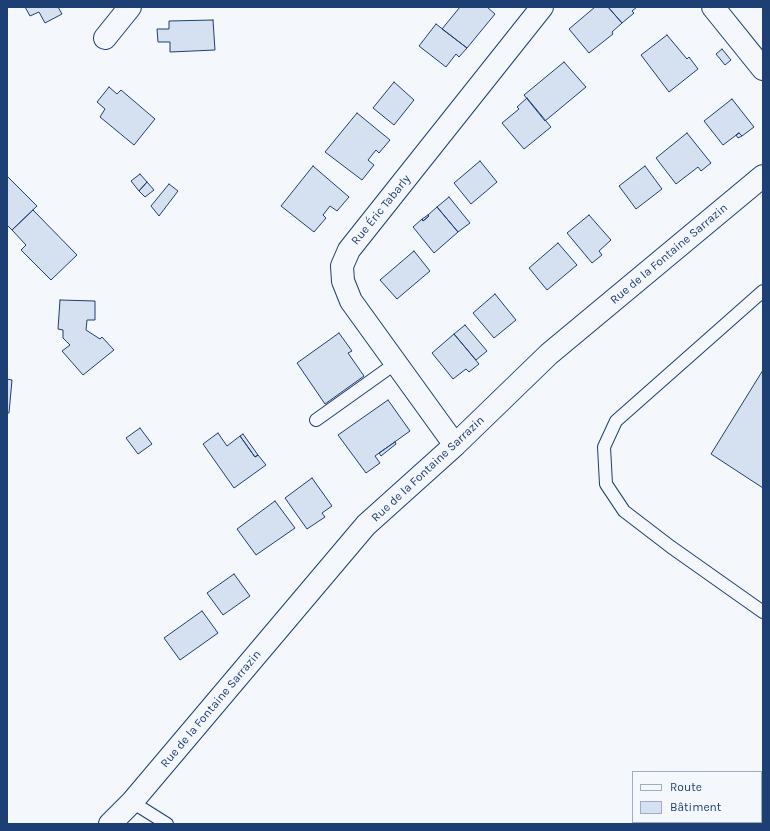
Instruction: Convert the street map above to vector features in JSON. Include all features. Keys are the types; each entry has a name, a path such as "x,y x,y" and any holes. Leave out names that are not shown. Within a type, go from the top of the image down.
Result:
{"street":[{"path":"105,38 130,7"},
{"name":"Rue Éric Tabarly","path":"456,446 351,301 343,281 342,266 349,250 542,7"},
{"path":"713,7 763,69"},
{"name":"Rue de la Fontaine Sarrazin","path":"110,824 132,802 366,525 456,446 549,354 763,176"}],"lane":[{"path":"763,291 616,420 604,447 606,484 624,511 678,552 763,612"},
{"path":"316,420 396,363"},
{"path":"132,802 167,824"}],"building":[{"path":"25,7 58,7 62,14 45,23 39,12 30,16"},
{"path":"460,7 487,7 495,14 467,48 442,29"},
{"path":"595,7 608,7 622,23 612,32 613,34 589,53 569,29"},
{"path":"608,7 637,7 632,11 634,13 622,23"},
{"path":"213,20 215,50 170,52 170,42 158,42 157,29 169,29 169,21"},
{"path":"436,24 467,48 459,57 456,54 446,67 419,46"},
{"path":"667,35 687,59 689,57 698,69 669,92 641,55"},
{"path":"722,49 731,60 725,65 716,54"},
{"path":"564,62 586,87 545,121 524,95"},
{"path":"394,82 414,100 394,125 373,108"},
{"path":"109,87 117,94 121,90 155,119 134,145 100,117 105,109 97,102"},
{"path":"527,98 551,127 524,149 502,123 519,109 517,107"},
{"path":"732,99 754,127 742,136 739,133 723,145 704,121"},
{"path":"357,113 390,140 379,153 376,150 368,160 374,165 362,180 325,152"},
{"path":"687,133 711,163 701,171 698,167 676,184 656,158"},
{"path":"739,133 742,136 738,138 736,135"},
{"path":"480,161 497,182 471,204 454,183"},
{"path":"313,166 349,197 337,211 330,206 323,215 326,218 314,232 281,206"},
{"path":"645,166 662,189 636,209 619,186"},
{"path":"140,174 147,182 139,191 131,181"},
{"path":"7,176 37,206 12,230 7,225"},
{"path":"147,182 154,190 145,197 139,191"},
{"path":"169,184 178,191 159,216 151,206"},
{"path":"449,197 470,223 458,232 437,207"},
{"path":"437,207 458,232 434,253 413,227 422,219 423,221 429,216 428,215"},
{"path":"33,210 77,255 51,280 21,250 26,245 12,230"},
{"path":"428,215 429,216 423,221 422,219"},
{"path":"589,215 611,240 599,251 602,255 592,263 567,233"},
{"path":"558,243 577,265 547,290 529,268"},
{"path":"414,251 430,271 397,299 380,280"},
{"path":"495,294 516,320 494,338 473,313"},
{"path":"60,300 95,301 95,320 87,320 86,330 100,339 102,337 114,350 83,375 62,351 70,345 63,338 63,330 58,329"},
{"path":"465,325 487,351 476,360 454,334"},
{"path":"339,333 352,351 348,353 364,376 325,404 297,363"},
{"path":"454,334 479,364 469,372 466,369 453,379 432,353"},
{"path":"763,370 763,488 711,454"},
{"path":"7,379 12,380 9,413 7,413"},
{"path":"388,400 410,431 375,456 380,463 366,473 338,435"},
{"path":"140,428 152,444 138,454 126,438"},
{"path":"218,433 227,446 240,436 255,457 258,455 266,465 234,488 203,444"},
{"path":"243,434 258,455 255,457 240,436"},
{"path":"395,442 396,444 381,456 379,453"},
{"path":"312,478 332,506 322,513 325,517 307,529 285,498"},
{"path":"275,501 295,528 256,555 237,529"},
{"path":"234,574 250,596 223,615 207,593"},
{"path":"202,611 218,633 180,660 164,638"}]}
